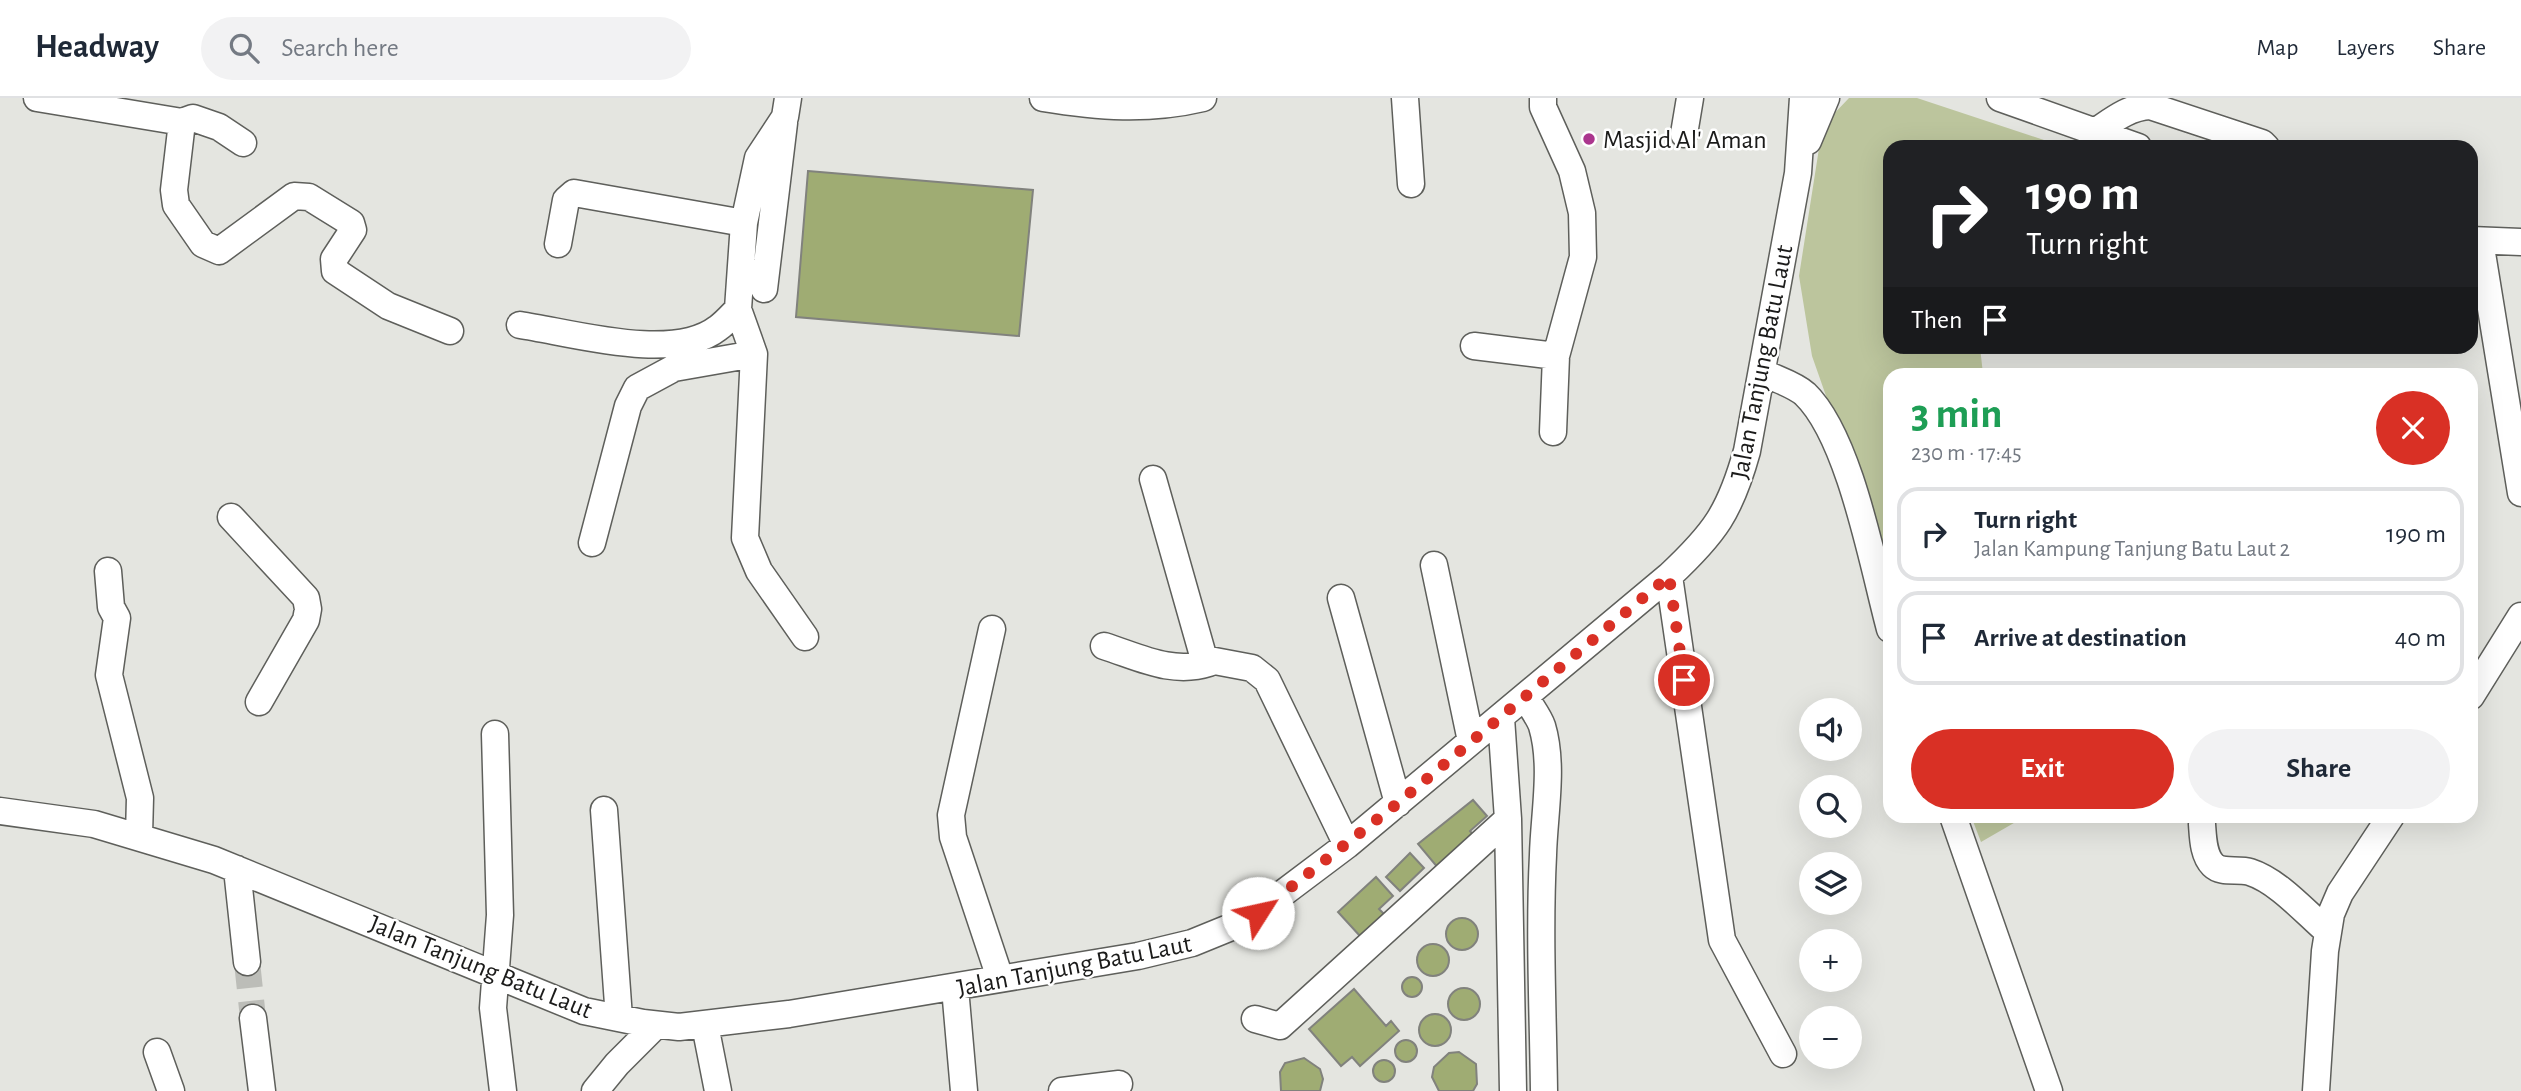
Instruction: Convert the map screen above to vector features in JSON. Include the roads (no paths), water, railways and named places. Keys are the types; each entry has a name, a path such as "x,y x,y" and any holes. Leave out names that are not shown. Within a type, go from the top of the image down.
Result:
{"street":[{"path":"37,98 182,121 193,117 243,143"},
{"path":"1043,98 1131,108 1203,98"},
{"path":"1405,98 1411,184"},
{"path":"1542,98 1543,107 1572,171 1583,214 1583,257 1556,356 1553,432"},
{"path":"1684,134 1690,98"},
{"name":"Jalan Tanjung Batu Laut","path":"0,811 94,824 139,835 237,869 495,971 584,1011 656,1025 705,1025 955,988 1138,956 1217,935 1270,905 1348,845 1669,576 1716,530 1735,493 1762,372 1798,173 1803,98"},
{"name":"Jalan Tanjung Batu Laut","path":"1798,173 1826,98"},
{"path":"2000,98 2118,140"},
{"path":"2095,132 2124,113 2150,106 2246,140"},
{"path":"786,108 758,158 744,223 738,309 754,354 745,538 759,571 805,637"},
{"path":"764,289 786,108"},
{"path":"182,121 174,197 203,244 219,251 294,196 309,197 351,222 353,230 334,259 335,271 388,306 450,331"},
{"path":"558,244 566,200 573,193 744,223"},
{"path":"2478,240 2521,242"},
{"path":"2478,255 2517,455 2521,493"},
{"path":"520,325 646,344 686,342 717,330 738,309"},
{"path":"1474,346 1556,356"},
{"path":"592,543 628,406 637,387 674,368 754,354"},
{"path":"1762,372 1802,391 1821,411 1841,450 1883,603"},
{"path":"1153,479 1201,653 1209,663"},
{"path":"231,517 306,598 309,609 306,620 259,702"},
{"path":"1434,565 1471,741"},
{"path":"108,571 111,607 117,618 109,675 140,798 139,835"},
{"path":"1669,576 1722,940 1783,1054"},
{"path":"1341,598 1398,803"},
{"path":"2478,685 2521,616"},
{"path":"992,629 951,815 953,837 1000,978"},
{"path":"1104,646 1175,668 1190,669 1209,663 1251,668 1267,680 1348,845"},
{"path":"1526,698 1542,726 1545,760 1547,816 1543,852 1542,936 1544,1091"},
{"path":"1501,718 1508,818 1513,1091"},
{"path":"495,734 500,915 493,1008 503,1091"},
{"path":"604,810 619,1018"},
{"path":"1255,1019 1280,1026 1508,818"},
{"path":"1955,823 2049,1091"},
{"path":"2316,1091 2327,931 2340,892 2386,823"},
{"path":"2202,824 2204,849 2213,866 2223,870 2247,870 2264,878 2327,931"},
{"path":"237,869 247,962"},
{"path":"955,988 964,1091"},
{"path":"253,1018 262,1091"},
{"path":"595,1091 617,1064 656,1025"},
{"path":"705,1025 718,1091"},
{"path":"157,1052 171,1091"},
{"path":"1062,1091 1119,1084"}],"tunnel":[{"path":"247,962 253,1018"}],"place":[{"name":"Masjid Al' Aman","path":"1589,139"}]}
